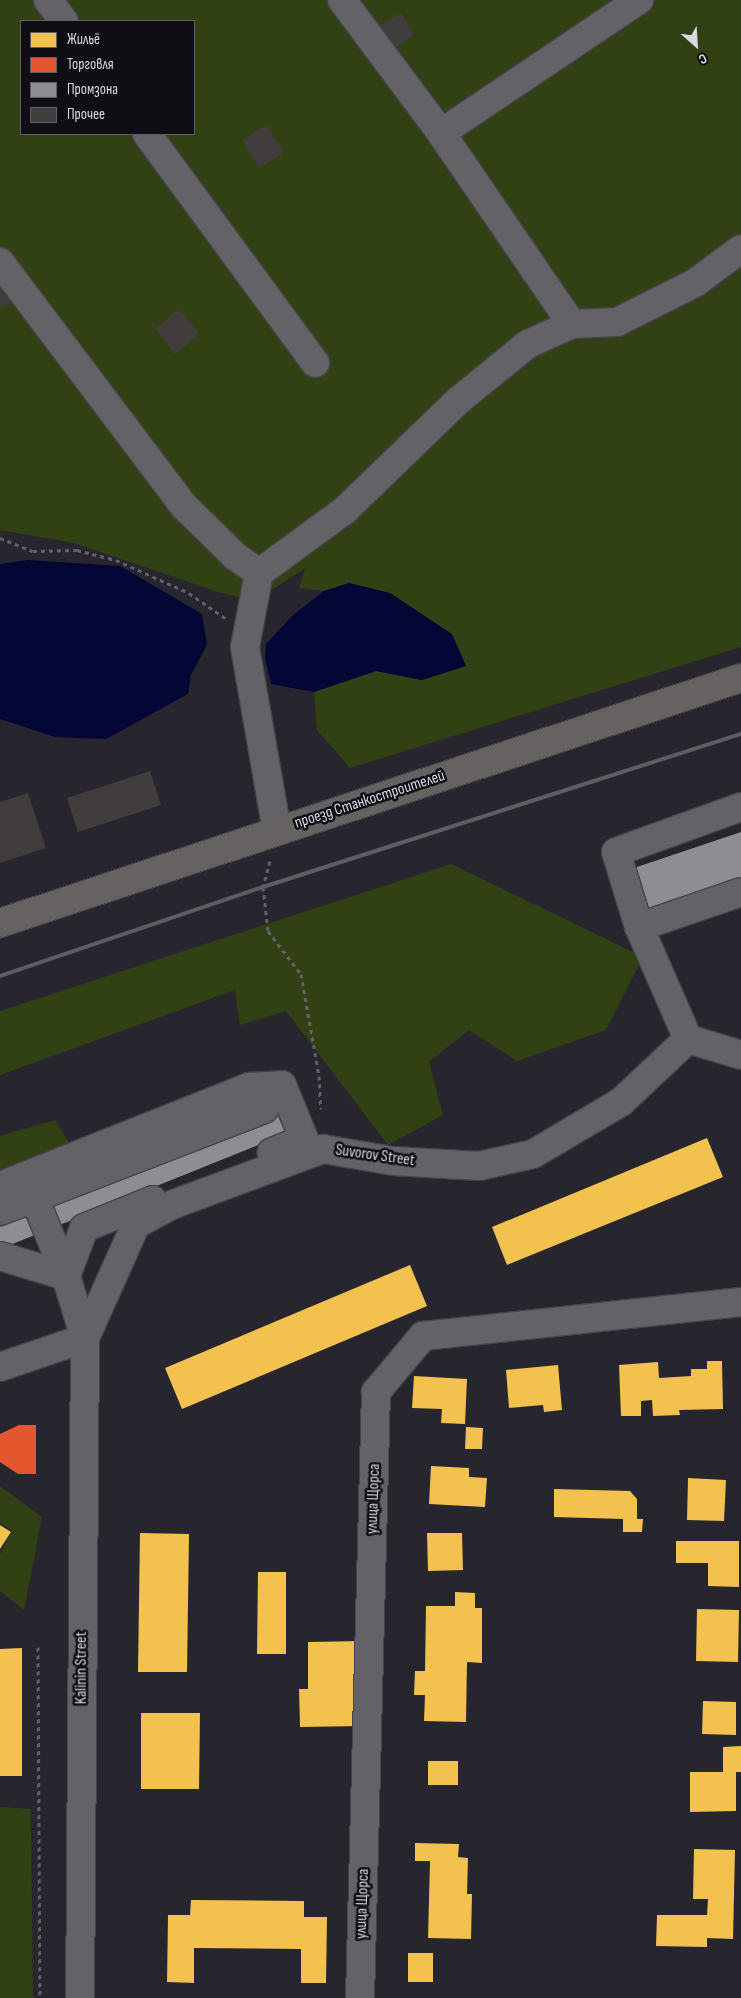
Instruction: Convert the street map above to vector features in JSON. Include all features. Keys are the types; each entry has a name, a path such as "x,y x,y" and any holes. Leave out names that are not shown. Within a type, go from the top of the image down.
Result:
{"main road":[{"name":"проезд Станкостроителей","path":"0,923 741,678"}],"street":[{"path":"48,0 63,20"},
{"path":"441,133 639,0"},
{"path":"346,1 441,133 572,324"},
{"path":"148,135 315,363"},
{"path":"277,831 245,647 259,573 345,510 459,400 528,344 572,324 617,322 694,283 741,249"},
{"path":"0,262 184,506 235,556 259,573"},
{"path":"741,807 616,852 639,927 688,1039 741,1055"},
{"path":"639,927 741,892"},
{"name":"Suvorov Street","path":"85,1338 136,1224 174,1204 323,1149 393,1161 479,1166 533,1154 621,1102 688,1039"},
{"path":"0,1186 249,1087 282,1085 304,1139 84,1228 66,1276"},
{"path":"0,1211 264,1109"},
{"path":"0,1367 85,1338 66,1276 34,1197"},
{"path":"0,1256 66,1276"},
{"name":"улица Щорса","path":"360,1998 376,1392 423,1336 741,1302"},
{"name":"Kalinin Street","path":"80,1998 85,1338"}],"path":[{"path":"0,538 33,551 78,550 116,560 189,593 225,618 245,647"},
{"path":"277,831 263,887 268,931 300,974 319,1076 323,1149"},
{"path":"38,1647 40,1998"}],"green space":[{"path":"0,0 741,0 741,647 350,768 317,730 314,692 376,671 422,680 349,583 324,591 299,588 305,568 255,601 218,592 74,543 0,530"},
{"path":"451,864 643,957 606,1030 517,1061 469,1030 429,1062 443,1115 388,1145 286,1011 240,1025 235,990 0,1075 0,1011"},
{"path":"55,1120 71,1146 0,1171 0,1136"},
{"path":"0,1486 42,1517 24,1610 0,1591 0,1554 12,1531 0,1523"},
{"path":"0,1807 31,1809 33,1998 0,1998"}],"shaded area":[{"path":"28,560 120,566 202,614 207,645 191,675 188,694 106,739 55,737 0,719 0,564"},
{"path":"349,583 390,593 452,634 466,666 422,680 376,671 314,692 271,684 265,659 266,644 292,616 324,591"}],"building: Жильё":[{"path":"707,1138 723,1177 507,1265 492,1227"},
{"path":"410,1265 427,1306 182,1409 165,1368"},
{"path":"707,1361 722,1361 723,1409 679,1410 680,1415 653,1416 652,1400 641,1401 641,1416 621,1416 619,1365 658,1362 659,1378 691,1376 691,1369 707,1369"},
{"path":"558,1365 562,1410 544,1412 543,1405 509,1408 506,1370"},
{"path":"414,1376 467,1379 465,1424 441,1423 442,1409 412,1408"},
{"path":"466,1427 483,1428 482,1449 465,1449"},
{"path":"431,1466 469,1468 469,1477 487,1478 485,1507 429,1504"},
{"path":"688,1478 726,1480 724,1521 687,1520"},
{"path":"554,1489 630,1491 637,1499 637,1519 643,1519 642,1532 623,1532 623,1519 554,1517"},
{"path":"0,1525 11,1532 0,1549"},
{"path":"140,1533 189,1534 187,1672 138,1672"},
{"path":"427,1533 462,1533 463,1570 428,1571"},
{"path":"676,1541 739,1541 739,1587 708,1586 708,1563 676,1563"},
{"path":"258,1572 286,1572 286,1654 257,1654"},
{"path":"455,1592 475,1593 475,1608 482,1608 482,1663 467,1662 466,1722 424,1721 425,1695 414,1695 415,1671 425,1671 426,1606 455,1606"},
{"path":"697,1609 739,1610 738,1662 696,1661"},
{"path":"362,1641 362,1726 300,1727 299,1689 308,1689 308,1642"},
{"path":"22,1648 22,1776 0,1776 0,1649"},
{"path":"703,1701 736,1702 736,1735 702,1734"},
{"path":"141,1713 200,1713 199,1789 141,1789"},
{"path":"741,1746 741,1772 736,1772 736,1811 690,1812 690,1772 723,1772 723,1747"},
{"path":"428,1761 458,1761 458,1785 428,1785"},
{"path":"415,1843 459,1844 458,1857 468,1858 467,1894 472,1894 471,1939 428,1938 430,1861 415,1861"},
{"path":"694,1849 735,1850 733,1939 707,1938 707,1947 656,1946 657,1915 707,1915 708,1899 693,1899"},
{"path":"191,1900 304,1901 304,1917 327,1917 326,1983 301,1983 301,1949 194,1948 194,1983 167,1982 168,1915 190,1915"},
{"path":"408,1953 433,1953 433,1982 408,1982"}],"building: Торговля":[{"path":"19,1425 36,1425 36,1474 18,1474 0,1462 0,1434"}],"building: Промзона":[{"path":"741,832 741,881 645,912 631,869"},
{"path":"268,1093 286,1134 0,1249 0,1200"}],"building: Прочее":[{"path":"401,13 414,36 389,50 377,27"},
{"path":"267,125 284,153 259,168 242,140"},
{"path":"0,282 14,302 0,309"},
{"path":"179,309 199,334 175,354 155,329"},
{"path":"150,771 161,805 78,832 67,798"},
{"path":"28,793 46,848 0,863 0,802"}],"railway":[{"path":"0,976 263,887 741,734"}]}
